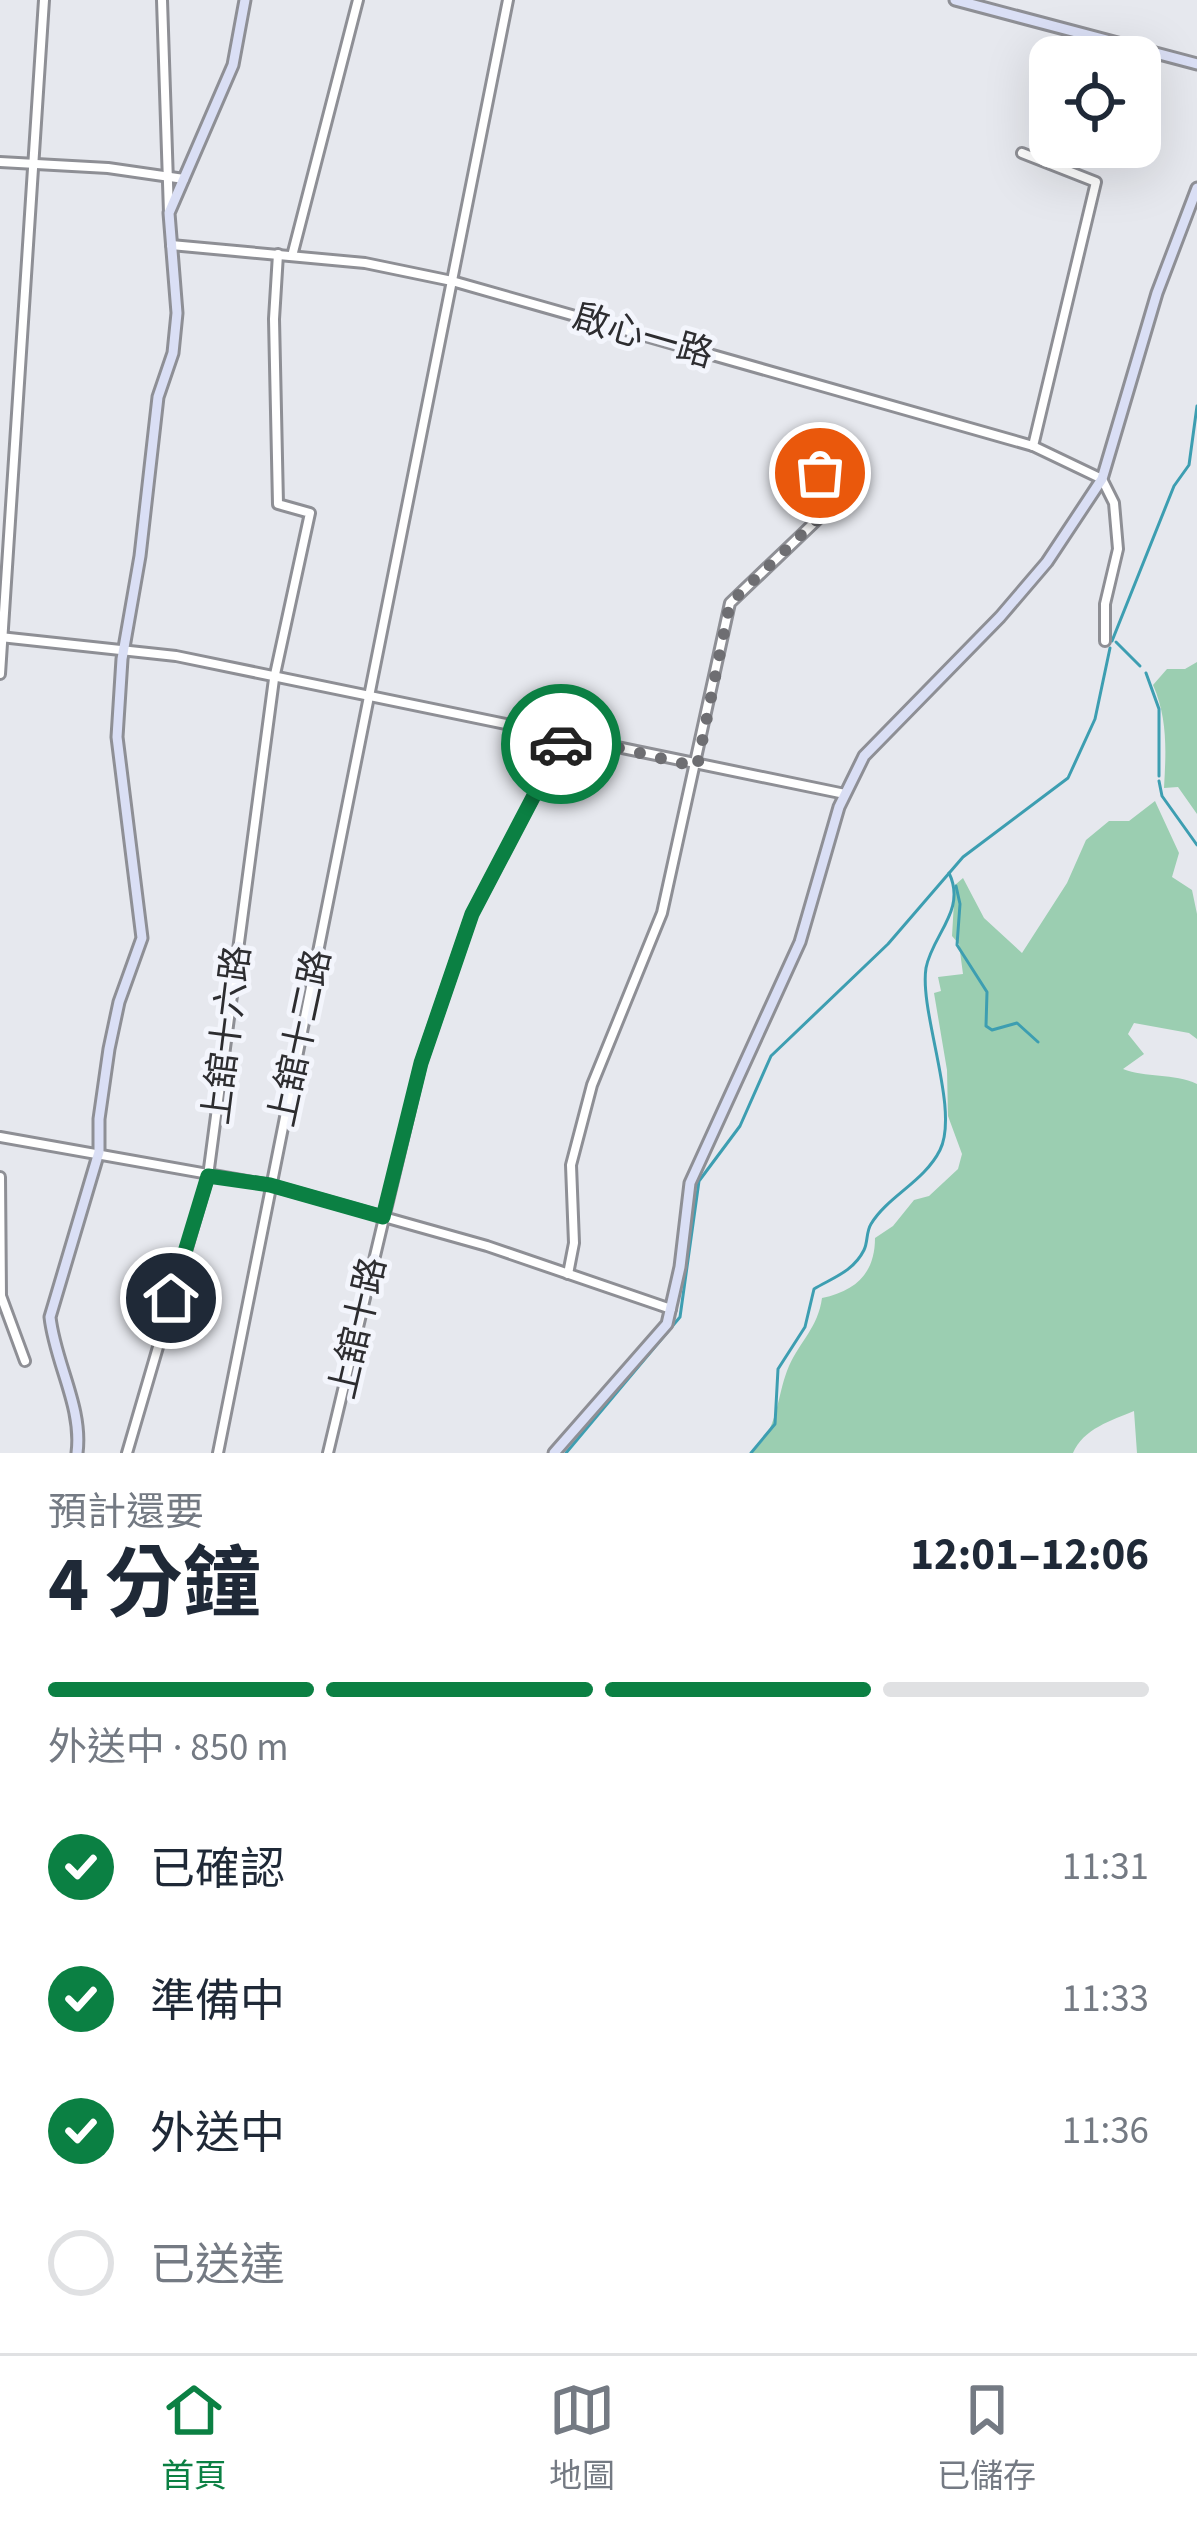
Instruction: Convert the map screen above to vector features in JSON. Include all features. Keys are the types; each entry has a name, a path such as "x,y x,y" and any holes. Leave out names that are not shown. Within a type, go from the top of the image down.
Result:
{"street":[{"path":"0,674 44,0"},
{"path":"77,1453 76,1414 52,1342 50,1317 99,1152 109,1049 119,1002 142,938 117,737 158,397 173,353 177,313 166,176 162,0"},
{"path":"169,213 233,65 244,0"},
{"path":"292,256 358,0"},
{"name":"上舘十二路","path":"218,1453 508,0"},
{"path":"955,0 1197,64"},
{"path":"1022,153 1096,182 1033,446"},
{"path":"0,162 184,179"},
{"path":"554,1453 667,1324 690,1183 800,942 845,794 864,756 1047,562 1102,479 1157,292 1197,188"},
{"name":"啟心一路","path":"171,245 365,263 452,281 1033,446 1102,479"},
{"name":"上舘十六路","path":"127,1453 208,1176 274,679 310,513 278,504 274,319 278,254"},
{"path":"568,1274 574,1243 571,1165 592,1085 662,913 730,603 818,519 820,473 800,454"},
{"path":"1102,479 1114,503 1118,550 1105,604 1105,641"},
{"path":"1,638 126,647 845,794"},
{"name":"上舘十路","path":"328,1453 421,1063 472,914 566,735"},
{"path":"0,1137 270,1185 672,1309"},
{"path":"0,1177 1,1296 25,1361"}],"green space":[{"path":"1197,662 1197,814 1178,787 1164,788 1164,723 1153,685 1167,669 1185,669"},
{"path":"1155,801 1179,853 1172,877 1192,890 1197,914 1197,1039 1189,1033 1134,1023 1128,1034 1144,1054 1123,1069 1197,1084 1197,1453 1137,1453 1134,1411 1091,1432 1073,1453 751,1453 772,1424 789,1366 813,1325 822,1298 854,1285 872,1261 875,1238 893,1226 914,1200 929,1196 958,1169 962,1154 948,1116 947,1070 934,993 941,991 938,977 963,974 959,944 952,936 955,885 963,878 984,918 1022,953 1067,883 1086,840 1109,821 1129,821"}],"waterway":[{"path":"1112,641 1174,486 1189,465 1197,406"},
{"path":"1116,642 1140,666"},
{"path":"566,1453 680,1317 699,1181 740,1126 771,1056 888,944 963,857 1068,778 1095,719 1110,648"},
{"path":"1146,673 1159,709 1159,776"},
{"path":"1159,781 1162,796 1197,845"},
{"path":"751,1453 775,1424 778,1369 805,1327 814,1289 854,1264 878,1214 925,1171 940,1150 945,1132 943,1086 925,987 929,956 954,899 949,873"},
{"path":"956,886 960,904 957,945 987,992 986,1026 992,1030 1017,1023 1038,1042"}],"way so far":[{"path":"561,744 566,735 697,767 730,603 818,519 820,473"}],"route":[{"path":"171,1298 208,1176 270,1185 383,1217 421,1063 472,914 561,744"}]}
